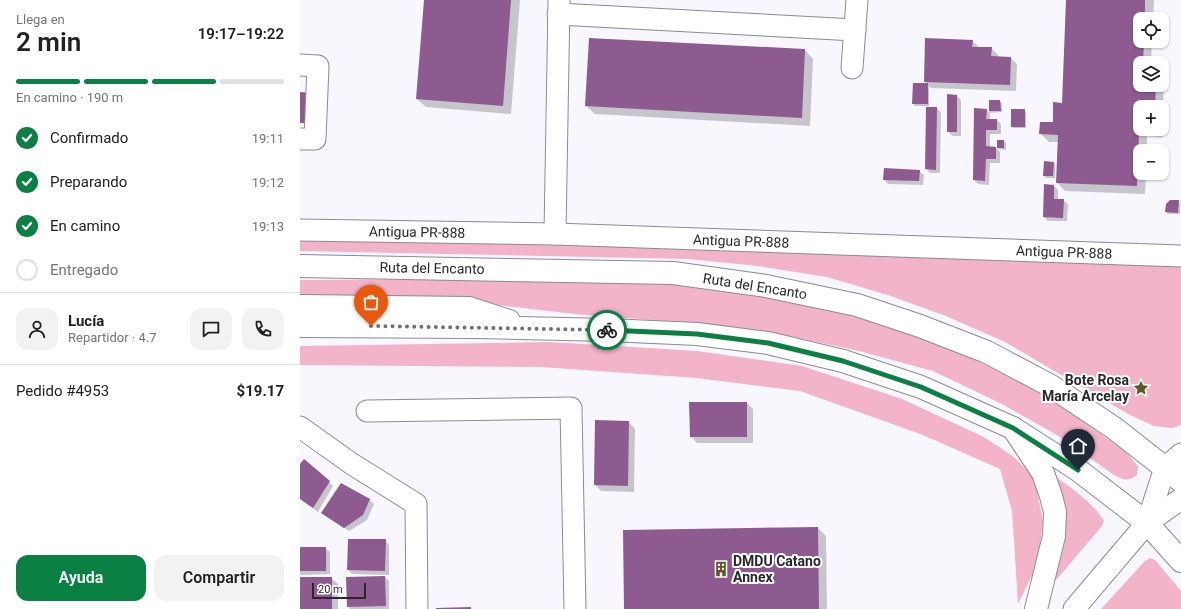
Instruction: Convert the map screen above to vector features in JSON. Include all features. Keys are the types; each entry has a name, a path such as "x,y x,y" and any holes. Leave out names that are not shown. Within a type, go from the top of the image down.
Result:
{"main road":[{"name":"Ruta del Encanto","path":"300,266 674,273 766,286 858,304 987,352 1051,386 1176,468"},
{"path":"300,306 469,308 532,328"},
{"path":"300,326 532,328 697,334 768,343 843,361 921,387 1013,428 1078,470 1147,522 1181,561"},
{"path":"1013,428 1043,473 1055,512 1054,536 1036,609"}],"street":[{"path":"852,68 857,0"},
{"path":"555,234 559,7 855,30"},
{"path":"300,69 300,65 318,66 315,139 300,139"},
{"name":"Antigua PR-888","path":"300,230 555,234 1181,256"},
{"path":"368,411 571,408 575,609"},
{"path":"300,427 352,464 416,504 417,609"},
{"path":"1074,609 1147,522 1176,468"},
{"path":"1147,522 1181,499"}],"shaded area":[{"path":"300,238 528,243 1181,266 1181,425 1172,428 1154,426 1130,415 1005,342 946,316 888,295 827,277 758,266 689,259 300,251"},
{"path":"574,278 658,281 719,287 859,316 913,333 965,355 1023,383 1074,415 1126,452 1138,466 1137,475 1126,480 1114,475 1057,435 1002,404 933,371 859,351 794,337 716,325 575,314 455,300 300,301 300,280"},
{"path":"550,342 697,351 802,366 902,399 984,437 1014,457 1034,477 1043,521 1038,563 1018,604 1012,511 1000,469 923,435 800,391 697,378 541,367 300,365 300,346"},
{"path":"1057,478 1089,503 1104,521 1102,526 1057,579 1053,581 1052,480"},
{"path":"1150,558 1155,560 1181,591 1181,609 1101,609 1145,561"}],"building":[{"path":"424,0 511,0 503,106 416,99"},
{"path":"1066,0 1145,0 1145,12 1133,12 1133,48 1144,48 1143,56 1133,56 1133,92 1156,92 1155,100 1133,100 1133,136 1139,136 1139,144 1133,144 1133,180 1137,180 1137,186 1056,183 1058,135 1039,134 1040,122 1053,122 1053,102 1062,103"},
{"path":"589,38 805,49 802,118 585,106"},
{"path":"925,38 973,40 972,47 992,47 991,56 1011,57 1010,85 924,82"},
{"path":"913,83 928,83 928,104 912,104"},
{"path":"300,92 314,93 313,124 300,123"},
{"path":"947,94 957,95 957,132 947,132"},
{"path":"989,100 1000,100 1001,111 989,111"},
{"path":"926,107 937,107 936,170 925,169"},
{"path":"974,108 987,109 986,119 997,119 997,130 986,130 986,146 996,147 996,159 986,159 985,181 973,180"},
{"path":"1011,109 1025,109 1025,127 1011,127"},
{"path":"997,140 1004,140 1004,148 997,148"},
{"path":"1044,161 1054,162 1053,176 1043,176"},
{"path":"884,168 920,170 919,181 883,180"},
{"path":"1044,184 1054,185 1054,199 1064,199 1063,218 1043,217"},
{"path":"1170,200 1179,200 1178,213 1165,212 1166,204"},
{"path":"689,402 747,402 747,437 690,437"},
{"path":"595,420 629,421 628,486 594,485"},
{"path":"304,459 330,481 313,508 300,499 300,464"},
{"path":"341,483 370,499 363,515 344,528 321,513"},
{"name":"DMDU Catano Annex","path":"818,527 819,609 624,609 623,530"},
{"path":"348,539 386,539 385,571 347,570"},
{"path":"300,547 326,547 326,571 300,571"},
{"path":"385,576 386,606 347,607 346,577"},
{"path":"300,577 332,577 332,609 300,609"},
{"path":"471,607 471,609 436,609 436,608"}],"way so far":[{"path":"371,326 607,330"}],"place":[{"name":"Bote Rosa María Arcelay","path":"1141,388"},
{"name":"DMDU Catano Annex","path":"721,569"}],"route":[{"path":"607,330 697,334 768,343 843,361 921,387 1013,428 1078,470"}]}
